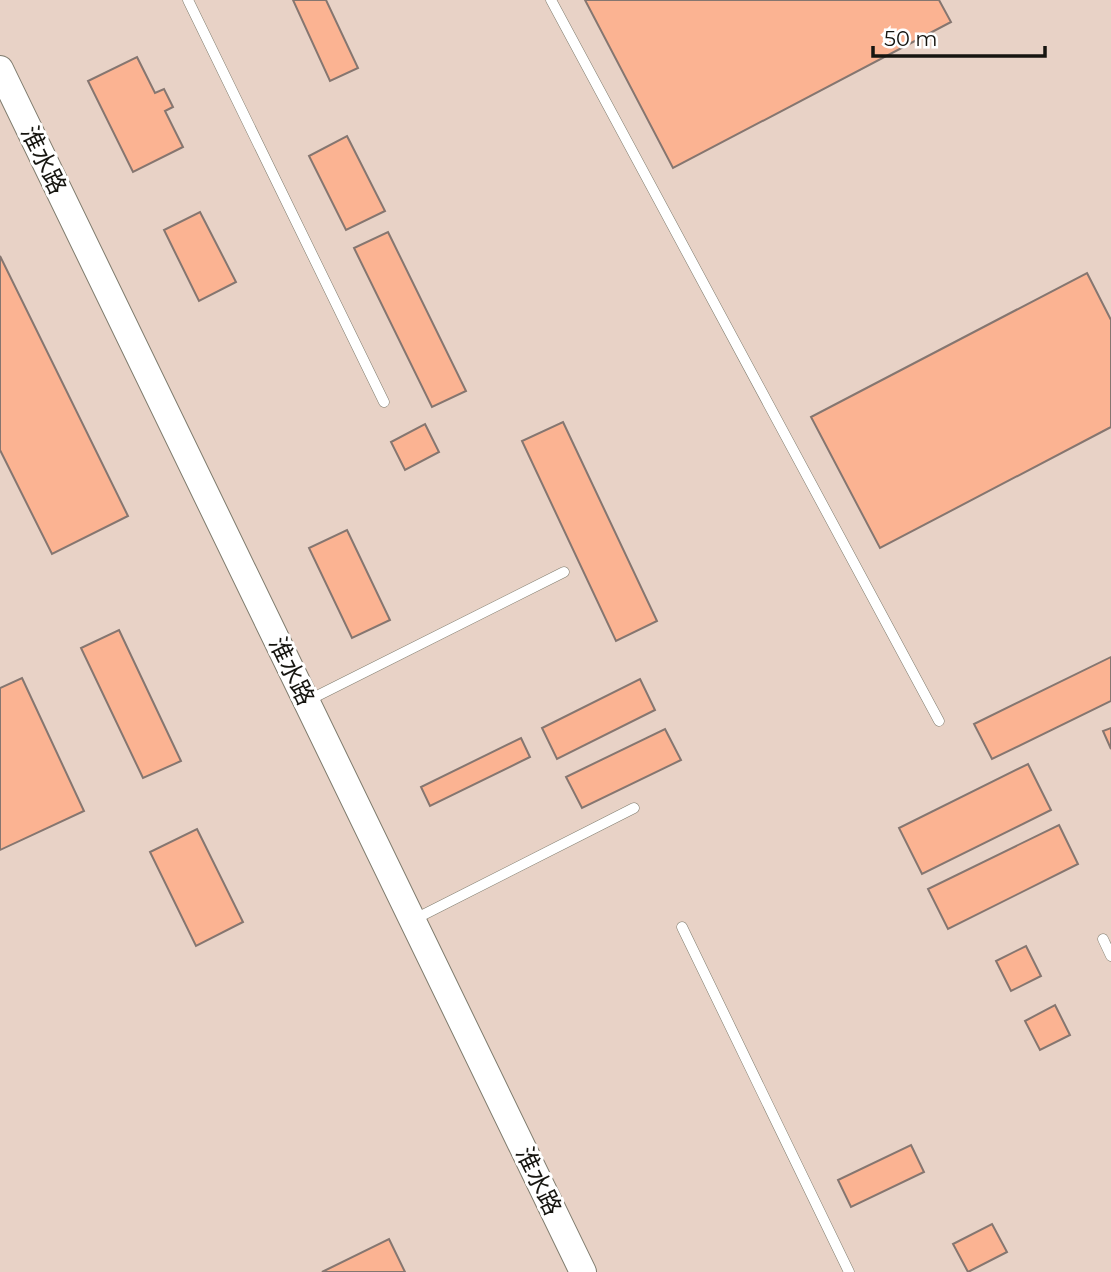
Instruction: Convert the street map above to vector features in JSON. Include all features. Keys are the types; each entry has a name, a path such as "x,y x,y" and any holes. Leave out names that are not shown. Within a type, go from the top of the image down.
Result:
{"street":[{"name":"淮水路","path":"0,69 583,1272"}],"lane":[{"path":"188,0 383,402"},
{"path":"551,0 939,721"},
{"path":"307,701 564,572"},
{"path":"412,920 634,808"},
{"path":"682,927 849,1272"},
{"path":"1103,939 1111,956"}],"shaded area":[{"path":"0,0 1111,0 1111,1272 0,1272"}],"building":[{"path":"293,0 326,0 358,68 330,81"},
{"path":"585,0 939,0 951,22 673,168"},
{"path":"137,57 155,93 164,89 173,107 165,111 183,147 133,172 88,81"},
{"path":"347,136 385,211 346,230 309,156"},
{"path":"200,212 236,282 199,301 164,230"},
{"path":"388,232 466,391 432,407 354,248"},
{"path":"0,256 128,516 52,554 0,450"},
{"path":"1087,273 1111,320 1111,427 880,548 811,417"},
{"path":"563,422 657,621 616,641 522,441"},
{"path":"425,424 439,452 405,470 391,442"},
{"path":"347,530 390,620 352,638 309,548"},
{"path":"119,630 181,761 143,778 81,648"},
{"path":"1111,657 1111,701 992,759 974,724"},
{"path":"22,678 84,811 0,850 0,688"},
{"path":"640,679 655,710 557,759 542,728"},
{"path":"1111,728 1111,749 1103,731"},
{"path":"665,729 681,760 582,808 566,777"},
{"path":"521,738 530,757 430,806 421,787"},
{"path":"1028,764 1051,810 922,874 899,828"},
{"path":"1059,825 1078,864 948,929 928,889"},
{"path":"197,829 243,922 196,946 150,852"},
{"path":"1026,946 1041,976 1011,991 996,961"},
{"path":"1055,1005 1070,1035 1040,1050 1025,1021"},
{"path":"911,1145 924,1172 851,1207 838,1180"},
{"path":"992,1224 1007,1252 968,1272 953,1244"},
{"path":"389,1239 405,1272 322,1272"}]}
